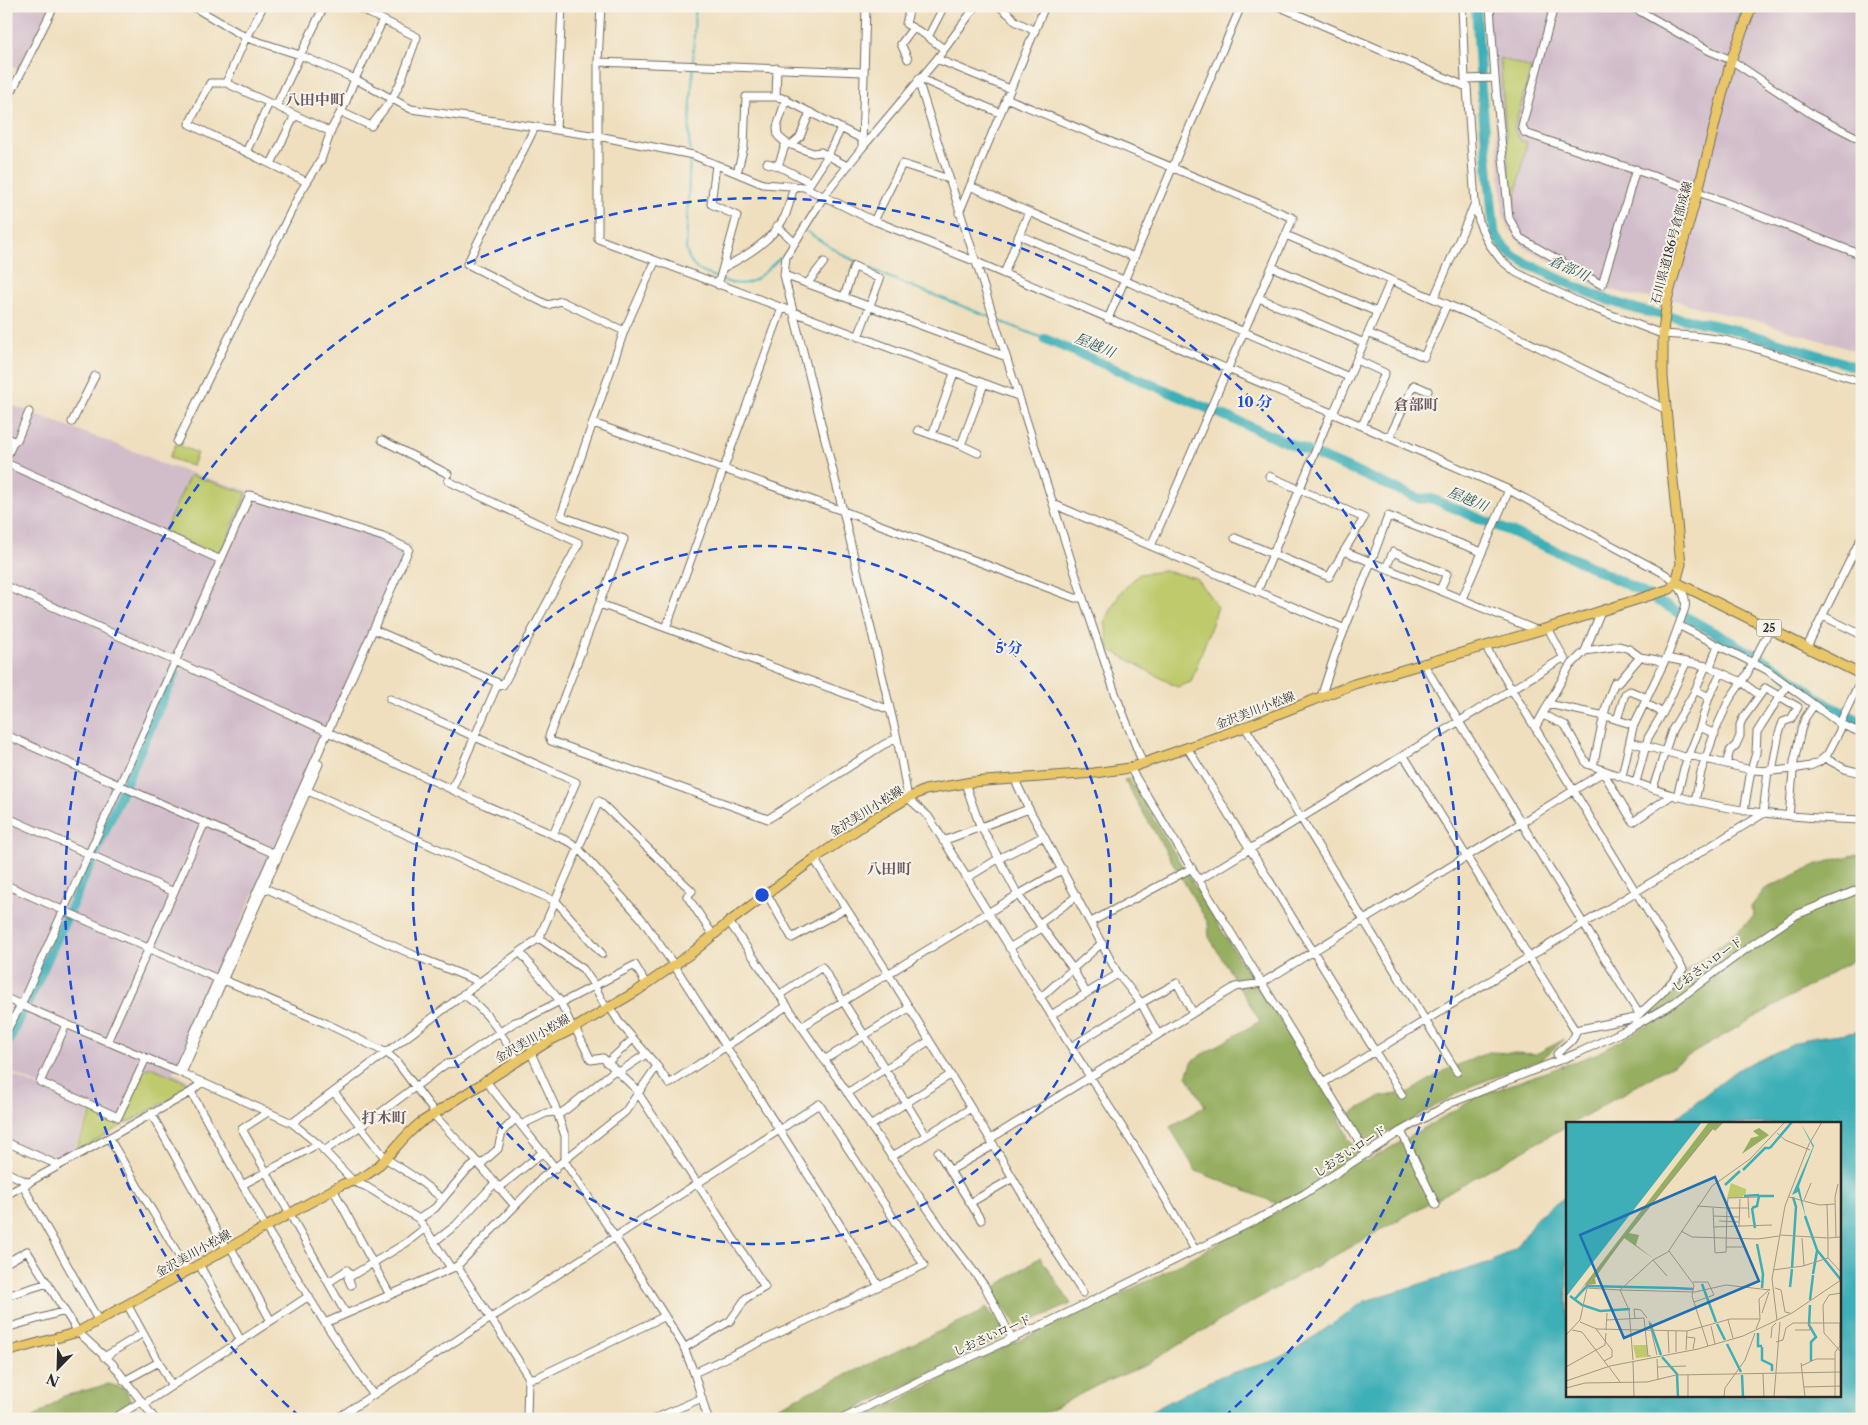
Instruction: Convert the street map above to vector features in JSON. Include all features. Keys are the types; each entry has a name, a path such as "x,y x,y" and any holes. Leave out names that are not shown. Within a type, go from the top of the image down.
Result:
{"main road":[{"name":"石川県道186号倉部成線","path":"1676,582 1681,564 1663,377 1663,332 1667,300 1698,191 1731,60 1752,6"},
{"name":"金沢美川小松線","path":"6,1352 78,1332 343,1184 364,1178 386,1158 408,1133 434,1114 485,1080 574,1029 646,984 871,820 925,790 965,783 1094,774 1130,768 1188,749 1354,684 1548,628 1670,589 1676,582"},
{"name":"25","path":"1676,582 1862,676"}],"street":[{"path":"6,103 54,6"},
{"path":"192,6 247,38 300,55 355,79 411,109 598,136 689,155 763,184 808,185"},
{"path":"226,83 263,6"},
{"path":"276,106 324,6"},
{"path":"341,112 371,126 392,99 401,81 417,37 355,6"},
{"path":"556,130 562,6"},
{"path":"601,6 598,62 598,239 655,262 719,281 782,308 1018,396"},
{"path":"862,148 866,6"},
{"path":"910,6 906,24 944,48"},
{"path":"928,37 944,6"},
{"path":"976,6 936,59 824,196 786,257 784,275 897,738 908,798 928,816 1040,998 1140,1155 1195,1250"},
{"path":"999,6 1012,16 1015,21 1035,31"},
{"path":"959,212 1045,6"},
{"path":"1108,319 1241,6"},
{"path":"1278,6 1467,82 1493,78"},
{"path":"1462,6 1475,203 1480,225 1489,244 1501,260 1517,273 1585,306 1663,332 1724,340 1750,346 1862,382"},
{"path":"1490,6 1493,78 1510,218 1520,238 1602,286 1636,169"},
{"path":"1554,6 1522,126 1525,134 1698,191 1862,255"},
{"path":"1631,6 1708,50 1731,60 1813,115 1862,140"},
{"path":"176,442 307,182 321,160 331,132 384,20"},
{"path":"908,60 901,44 913,28"},
{"path":"936,59 1010,89"},
{"path":"598,62 864,72"},
{"path":"776,97 777,68"},
{"path":"918,79 1000,113"},
{"path":"918,79 1004,356 1083,598 1115,693 1143,764"},
{"path":"307,182 189,124 210,83 226,83 331,132"},
{"path":"737,173 744,146 746,97 776,97 786,100 862,139"},
{"path":"1006,98 1293,218 1151,546"},
{"path":"786,100 777,127 778,136 789,144 813,154 821,152 847,166"},
{"path":"246,152 269,103"},
{"path":"778,166 789,144 800,137 810,112"},
{"path":"271,164 295,115"},
{"path":"535,127 467,264 548,305 561,301 624,331"},
{"path":"808,185 828,155 842,128"},
{"path":"767,163 778,166 824,196 874,221 974,261 1509,490 1665,574 1676,582 1684,596 1685,608 1681,624 1634,725 1622,776"},
{"path":"874,221 902,164 949,179"},
{"path":"716,165 711,204 737,216 719,281"},
{"path":"723,268 744,256 772,233 784,216 794,186"},
{"path":"970,186 1134,257"},
{"path":"1434,298 1475,203"},
{"path":"1004,274 1029,212"},
{"path":"777,226 794,242"},
{"path":"1019,235 1349,377"},
{"path":"1286,235 1434,298 1667,410"},
{"path":"655,262 624,331 561,516 624,539 549,736 551,742 768,819 883,745 897,738"},
{"path":"807,284 824,262"},
{"path":"844,297 854,266 880,279 858,337"},
{"path":"1272,267 1377,312"},
{"path":"784,275 1004,356"},
{"path":"1257,592 1391,280"},
{"path":"1259,298 1364,343"},
{"path":"1368,333 1424,357 1447,304"},
{"path":"666,628 782,308"},
{"path":"1357,360 1385,373 1362,426"},
{"path":"932,435 954,372"},
{"path":"72,422 95,376"},
{"path":"961,446 984,384"},
{"path":"1389,438 1414,386 1428,391"},
{"path":"6,458 14,441 17,440 29,412"},
{"path":"593,423 843,511 1075,598 1083,598"},
{"path":"918,430 978,453"},
{"path":"6,438 14,441"},
{"path":"180,1072 274,854 378,630 503,685 579,543 448,477 382,440"},
{"path":"6,463 221,560"},
{"path":"1235,538 1329,577 1364,518 1269,476"},
{"path":"1462,599 1509,490"},
{"path":"6,1032 21,1005 250,495 383,537 409,549 330,732 308,791 221,980"},
{"path":"1053,504 1345,629"},
{"path":"1321,697 1388,516 1482,552"},
{"path":"1807,647 1862,536"},
{"path":"1344,551 1536,630"},
{"path":"1386,568 1393,552 1447,574 1440,590"},
{"path":"6,586 175,661 570,842 641,918 674,965 880,1286"},
{"path":"600,604 890,710"},
{"path":"1535,728 1571,665 1585,651 1601,611"},
{"path":"1823,616 1862,635"},
{"path":"1681,624 1767,670 1841,723 1862,733"},
{"path":"1548,628 1563,658 1571,665"},
{"path":"1695,801 1706,759 1729,700 1742,682 1770,629"},
{"path":"1653,788 1672,730 1708,667 1718,645"},
{"path":"1484,646 1683,969 1661,994 1630,1020 1575,1030"},
{"path":"1585,651 1619,646 1629,649 1640,657 1708,667 1742,682 1759,695"},
{"path":"1593,766 1608,698 1615,682 1618,683 1640,657"},
{"path":"1199,880 1563,658"},
{"path":"1422,663 1639,1014"},
{"path":"1636,782 1651,729 1663,713 1686,663"},
{"path":"1604,772 1634,822 1674,796 1700,728 1709,697 1721,672"},
{"path":"1630,742 1685,757 1689,755 1750,770 1793,769 1810,766 1825,758 1840,730 1841,723 1862,676"},
{"path":"452,789 498,683"},
{"path":"1744,811 1750,770 1756,753 1757,732 1787,684"},
{"path":"1323,1083 1763,814 1770,770 1779,734 1783,722 1791,720 1798,707 1765,688 1742,720 1740,736 1736,745 1730,751 1726,764"},
{"path":"1695,690 1709,697"},
{"path":"1617,720 1625,694 1630,691 1663,713"},
{"path":"390,699 576,782 553,835"},
{"path":"1548,704 1605,716 1634,725"},
{"path":"1789,816 1793,769 1803,724 1814,705"},
{"path":"1542,714 1565,725 1587,764 1604,772 1622,776 1674,796 1763,814 1862,820"},
{"path":"1245,727 1456,1072"},
{"path":"1700,728 1715,734"},
{"path":"6,735 274,854"},
{"path":"1188,749 1402,1095"},
{"path":"1404,756 1575,1030 1575,1038 1572,1043 1560,1049 1557,1054 1560,1060"},
{"path":"1825,758 1845,770 1862,773"},
{"path":"1130,768 1367,1154"},
{"path":"951,1170 1090,1077 1235,987 1262,983 1604,772"},
{"path":"1015,780 1118,974 1141,1003 1158,1034"},
{"path":"965,783 980,826 1018,895 1073,969 1086,993"},
{"path":"308,791 555,901 602,954"},
{"path":"292,1123 539,938 599,801 692,891 687,896 713,936"},
{"path":"943,841 1029,809"},
{"path":"6,817 174,892"},
{"path":"108,1042 205,822"},
{"path":"967,878 998,859 1044,836"},
{"path":"816,859 992,1142 1083,1294"},
{"path":"1091,922 1192,868"},
{"path":"801,1027 987,913 1063,869"},
{"path":"6,885 63,912 387,1052 396,1061 434,1114 515,1206"},
{"path":"265,888 418,957 480,982"},
{"name":"しおさいロード","path":"842,1419 1069,1312 1304,1194 1401,1131 1451,1103 1560,1060 1603,1041 1657,1013 1796,915 1862,888"},
{"path":"767,894 792,938 846,908"},
{"path":"1009,948 1041,926 1077,896"},
{"path":"729,922 891,1157 984,1285 1012,1338"},
{"path":"539,938 583,969 608,1007 669,1084 787,1006"},
{"path":"1040,998 1102,943"},
{"path":"520,952 560,1002 591,1060 602,1058 639,1093 765,1287 746,1298 730,1321 684,1348"},
{"path":"324,1151 361,1127 446,1064 455,1063 515,1022 525,1019 635,964 646,984"},
{"path":"779,995 822,967 926,1135"},
{"path":"1051,1015 1118,974"},
{"path":"1071,1047 1177,983 1193,1013"},
{"path":"463,994 475,1002 488,1016 518,1061"},
{"path":"6,998 180,1072 292,1123 318,1144 354,1182 367,1187 419,1219 491,1318 530,1379"},
{"path":"824,1060 909,1008"},
{"path":"66,1025 40,1082 118,1117 146,1058"},
{"path":"607,1063 634,1038"},
{"path":"847,1093 929,1041"},
{"path":"531,1052 565,1136 565,1162 615,1237 684,1348 708,1419"},
{"path":"419,1219 435,1208 467,1170 479,1164 498,1149 502,1132 519,1122 568,1109 617,1072 646,1054"},
{"path":"325,1323 454,1267 542,1178 565,1162 625,1112 656,1066"},
{"path":"870,1126 950,1075"},
{"path":"485,1080 556,1169"},
{"path":"6,1196 58,1165 191,1092 202,1082"},
{"path":"191,1092 266,1228 325,1323 373,1395"},
{"path":"334,1092 386,1158 443,1199"},
{"path":"336,1419 819,1104 924,1265 694,1373"},
{"path":"891,1157 971,1108"},
{"path":"268,1112 242,1129 346,1314"},
{"path":"151,1113 271,1321"},
{"path":"1401,1131 1436,1205"},
{"path":"109,1138 188,1271"},
{"path":"6,1142 58,1165"},
{"path":"242,1185 318,1144"},
{"path":"434,1242 456,1225 497,1185 543,1152"},
{"path":"938,1152 981,1220"},
{"path":"6,1172 26,1184 98,1320"},
{"path":"970,1203 1013,1178"},
{"path":"333,1190 390,1294"},
{"path":"351,1285 348,1278 406,1243 425,1228"},
{"path":"6,1263 27,1251 78,1332 104,1356 155,1419"},
{"path":"199,1264 241,1340"},
{"path":"329,1282 347,1270 351,1276"},
{"path":"6,1296 48,1283"},
{"path":"114,1419 172,1386 309,1296"},
{"path":"127,1304 172,1386"},
{"path":"6,1328 65,1311"},
{"path":"528,1419 528,1379 665,1316"},
{"path":"104,1356 142,1333"},
{"path":"124,1380 158,1362"},
{"path":"654,1419 702,1398"}],"shaded area":[{"path":"6,6 50,6 19,70 6,64"},
{"path":"1486,6 1862,6 1862,353 1754,320 1719,313 1677,301 1634,296 1595,285 1524,247 1509,229 1503,213"},
{"path":"6,403 149,457 156,462 385,534 411,545 173,1073 198,1084 126,1125 6,1070"},
{"path":"6,1072 91,1111 72,1154 57,1162 6,1139"}],"green space":[{"path":"1500,58 1531,68 1514,129 1521,141 1527,142 1512,214"},
{"path":"176,444 197,453 192,466 169,458"},
{"path":"190,475 247,493 219,557 164,531"},
{"path":"1165,571 1196,578 1218,607 1191,682 1177,687 1109,649 1105,621 1120,593 1139,574"},
{"path":"1129,779 1241,962 1331,1098 1348,1138 1366,1162 1479,1096 1596,1054 1647,1026 1652,1010 1689,968 1730,938 1754,916 1751,907 1765,889 1818,864 1862,853 1862,955 1574,1122 1566,1122 1566,1127 1255,1300 1144,1366 1100,1384 1032,1419 863,1419 1005,1347 1152,1279 1286,1207 1196,1171 1170,1127 1205,1106 1187,1076 1193,1060 1260,1021 1209,937 1208,923 1124,780"},
{"path":"1565,1039 1541,1060 1471,1086 1367,1144 1349,1114 1380,1097 1409,1092 1446,1070 1489,1052 1536,1054"},
{"path":"151,1067 189,1083 191,1088 127,1123 122,1121 143,1070"},
{"path":"92,1112 123,1125 74,1153"},
{"path":"1040,1257 1071,1304 1018,1327 991,1290"},
{"path":"986,1307 1009,1334 836,1419 751,1419 981,1312"},
{"path":"109,1384 125,1389 132,1404 127,1416 120,1419 32,1419 64,1396"}],"water":[{"path":"1862,1028 1862,1419 1137,1419 1221,1376 1273,1361 1294,1351 1365,1301 1491,1262 1517,1247 1539,1215 1566,1197 1566,1398 1840,1398 1840,1122 1673,1122 1726,1078 1744,1066 1808,1038 1856,1032"}],"waterway":[{"path":"693,64 695,6"},
{"name":"倉部川","path":"1476,6 1494,231 1510,253 1523,262 1573,286 1622,305 1727,328 1862,369"},
{"path":"1734,29 1742,6"},
{"path":"690,151 689,135 693,69"},
{"path":"690,156 686,249 693,266 718,278"},
{"path":"807,232 843,255 888,277 990,317"},
{"path":"722,280 732,283 748,283 760,276 780,258"},
{"path":"997,320 1045,339"},
{"name":"屋越川","path":"1045,339 1420,499 1430,498 1573,558 1636,589 1780,669 1828,705 1862,722"},
{"path":"126,782 175,672"},
{"path":"96,851 123,789"},
{"path":"70,909 93,858"},
{"path":"28,1002 66,918"},
{"path":"6,1047 22,1011"}],"district":[{"name":"八田中町","path":"315,99"},
{"name":"倉部町","path":"1416,404"},
{"name":"八田町","path":"889,868"},
{"name":"打木町","path":"384,1117"}]}
